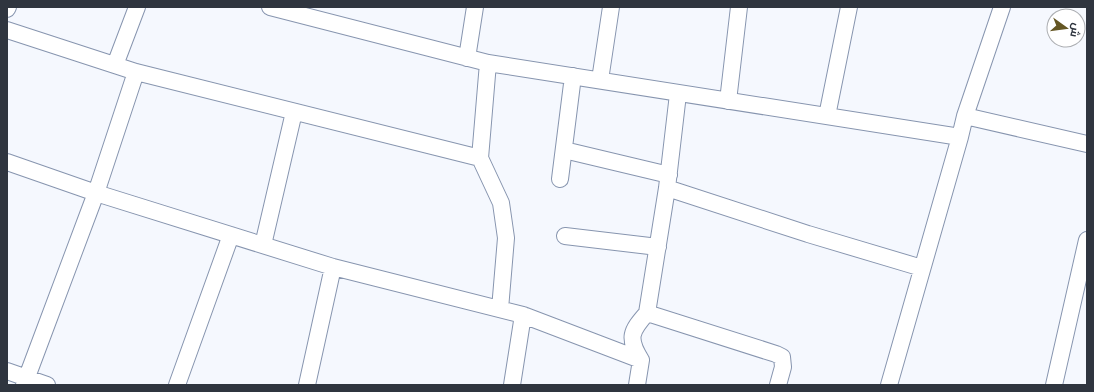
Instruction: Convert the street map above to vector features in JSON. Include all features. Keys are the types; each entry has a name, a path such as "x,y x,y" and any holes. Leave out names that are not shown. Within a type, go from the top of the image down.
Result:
{"street":[{"path":"115,65 137,7"},
{"path":"270,7 488,63 960,138"},
{"path":"467,58 475,7"},
{"path":"600,80 611,7"},
{"path":"728,101 739,7"},
{"path":"827,116 849,7"},
{"path":"889,385 965,116 1002,7"},
{"path":"7,30 136,72 480,158"},
{"path":"488,63 480,158 501,203 505,231 500,308"},
{"path":"26,382 96,193 136,72"},
{"path":"560,179 573,76"},
{"path":"637,385 641,360 635,350 632,339 635,327 647,313 668,182 678,94"},
{"path":"263,245 294,112"},
{"path":"965,116 1087,144"},
{"path":"564,150 668,182 808,234 922,268"},
{"path":"7,162 96,193 333,267 523,315 641,360"},
{"path":"177,385 231,236"},
{"path":"565,236 658,247"},
{"path":"1054,385 1087,240"},
{"path":"308,385 333,267"},
{"path":"647,313 782,357 783,367 778,385"},
{"path":"512,385 523,315"},
{"path":"7,371 26,382 47,385"}]}
